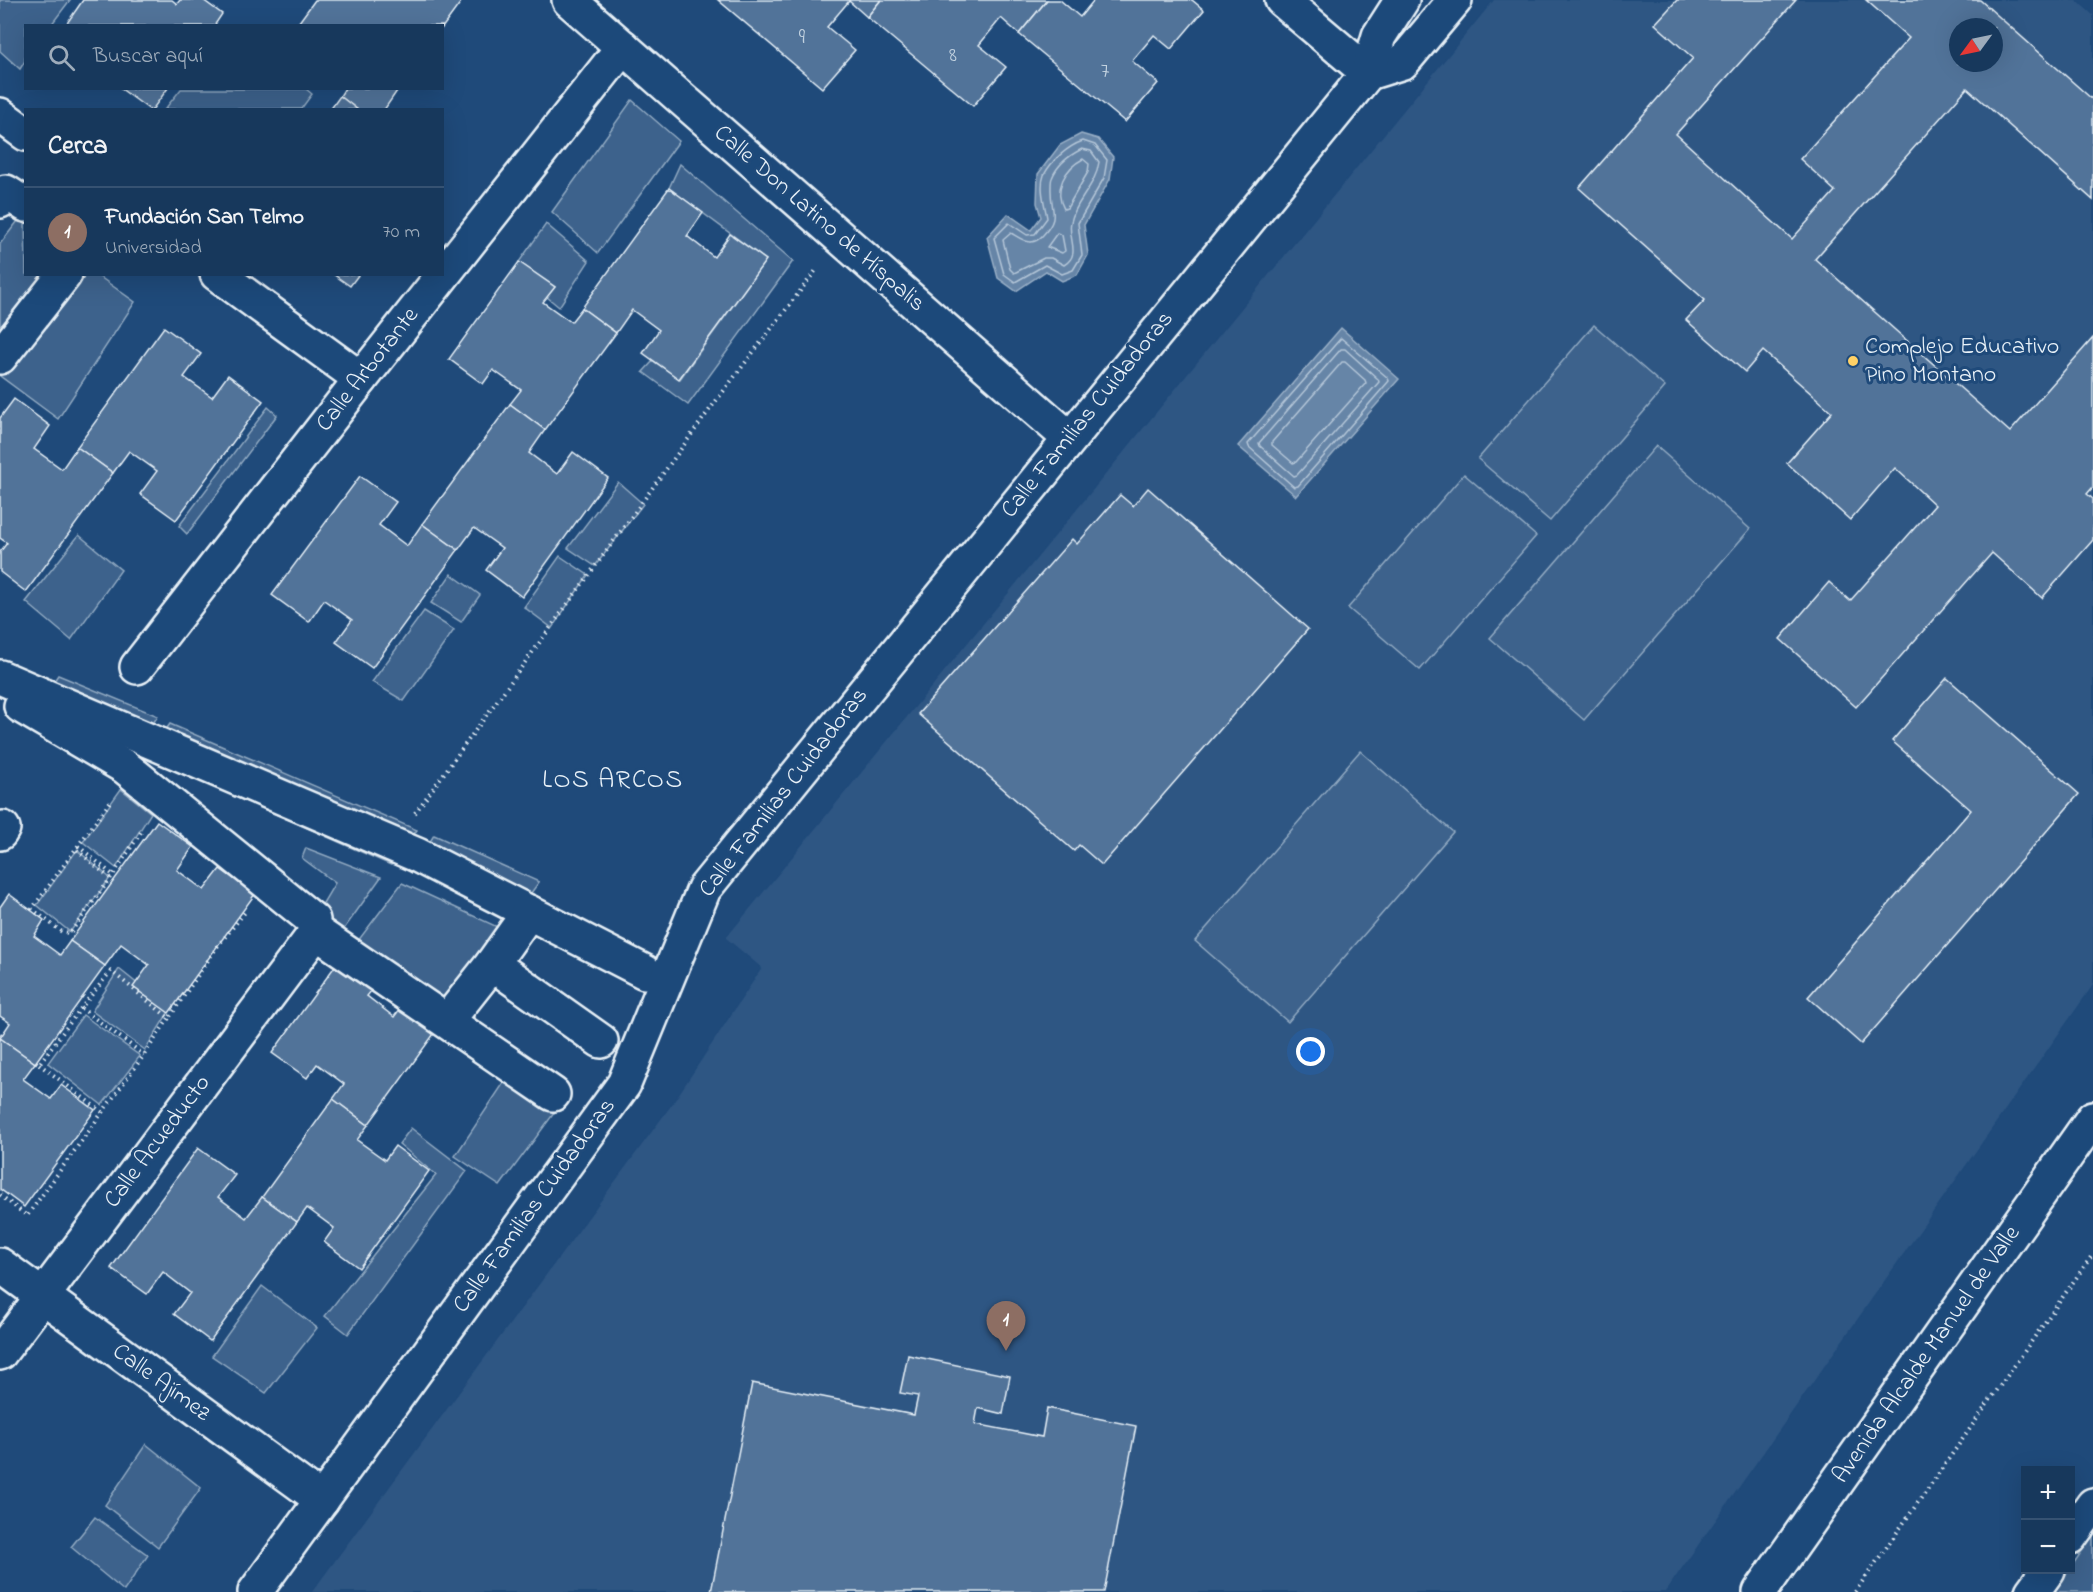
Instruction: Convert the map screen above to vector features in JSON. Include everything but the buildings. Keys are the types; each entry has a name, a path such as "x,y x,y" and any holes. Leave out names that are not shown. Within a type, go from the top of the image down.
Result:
{"street":[{"name":"Calle Don Latino de Híspalis","path":"569,0 1069,438"},
{"path":"1282,0 1368,74 1403,62 1455,0"},
{"name":"Calle Familias Cuidadoras","path":"255,1592 624,1084 704,889 1069,438 1368,74 1379,36 1401,0"},
{"name":"Calle Arbotante","path":"444,274 623,47"},
{"path":"0,115 24,133"},
{"path":"0,201 6,192 24,204"},
{"path":"0,357 63,276"},
{"path":"221,276 361,379"},
{"name":"Calle Arbotante","path":"137,667 442,276"},
{"path":"0,677 417,855 645,972"},
{"path":"32,691 21,706 125,767 315,926 552,1094"},
{"path":"458,1007 529,912"},
{"name":"Calle Acueducto","path":"0,1353 315,926"},
{"path":"492,964 601,1041"},
{"name":"Avenida Alcalde Manuel de Valle","path":"1760,1592 2093,1118"},
{"name":"Calle Ajímez","path":"0,1265 322,1500"},
{"path":"2075,1530 2093,1505"},
{"path":"2032,1592 2045,1574"}],"path":[{"path":"392,845 717,401 841,237"},
{"path":"112,876 78,846 32,909 62,932 70,933 112,876 148,821"},
{"path":"77,850 112,876"},
{"path":"0,1195 27,1216 144,1055 217,947"},
{"path":"102,1112 38,1063 111,971 169,1018"},
{"path":"81,1008 144,1055"},
{"path":"1854,1592 2093,1254"}],"shaded area":[{"path":"0,0 70,0 52,24 24,24 24,63 20,69 0,51"},
{"path":"1494,0 2076,0 2093,15 2093,985 1665,1592 312,1592 673,1103 762,968 726,938"},
{"path":"180,90 307,90 312,94 302,108 166,108"},
{"path":"632,100 679,141 598,253 552,212"},
{"path":"680,164 793,261 688,405 643,372 653,361 680,379 766,260 669,188"},
{"path":"21,217 24,220 24,276 53,276 0,349 0,244"},
{"path":"546,224 589,261 559,307 547,297 555,287 519,262"},
{"path":"72,276 98,276 135,302 58,419 0,376"},
{"path":"1594,325 1665,387 1550,521 1478,459"},
{"path":"268,407 277,415 187,534 179,526"},
{"path":"1656,446 1750,529 1584,720 1490,638"},
{"path":"1464,474 1536,536 1420,670 1348,608"},
{"path":"618,482 643,504 595,566 568,548"},
{"path":"79,535 121,570 71,640 26,602"},
{"path":"560,556 588,575 552,628 524,607"},
{"path":"451,574 480,595 461,622 431,603"},
{"path":"424,611 454,630 404,701 372,682"},
{"path":"58,675 158,716 131,754 35,709"},
{"path":"170,724 417,830 391,865 146,757"},
{"path":"1360,751 1453,832 1288,1022 1195,941"},
{"path":"121,789 151,813 116,868 83,842"},
{"path":"434,835 539,882 515,915 428,845"},
{"path":"306,848 381,877 339,936 313,920 335,883 302,858"},
{"path":"77,850 110,878 70,932 37,905"},
{"path":"402,883 504,930 442,1018 348,954"},
{"path":"119,969 170,1010 145,1050 92,1011"},
{"path":"83,1015 140,1056 102,1105 48,1063"},
{"path":"515,1066 563,1101 500,1186 455,1156"},
{"path":"411,1128 467,1171 348,1334 325,1316 436,1175 399,1144"},
{"path":"262,1286 317,1328 266,1393 212,1356"},
{"path":"146,1444 201,1488 158,1547 105,1505"},
{"path":"95,1517 148,1555 124,1591 71,1547"},
{"path":"2093,1535 2093,1592 2054,1592 2066,1574 2075,1574 2075,1561"}],"water":[{"path":"1081,134 1098,139 1113,157 1110,179 1084,225 1088,255 1077,275 1062,281 1046,271 1016,291 998,278 987,237 1008,214 1031,230 1041,217 1037,203 1038,174 1060,145"},
{"path":"1341,328 1399,379 1296,496 1238,446"}],"place":[{"name":"Complejo Educativo Pino Montano","path":"1853,361"},
{"name":"Fundación San Telmo","path":"1006,1351"}],"district":[{"name":"LOS ARCOS","path":"613,781"}]}
